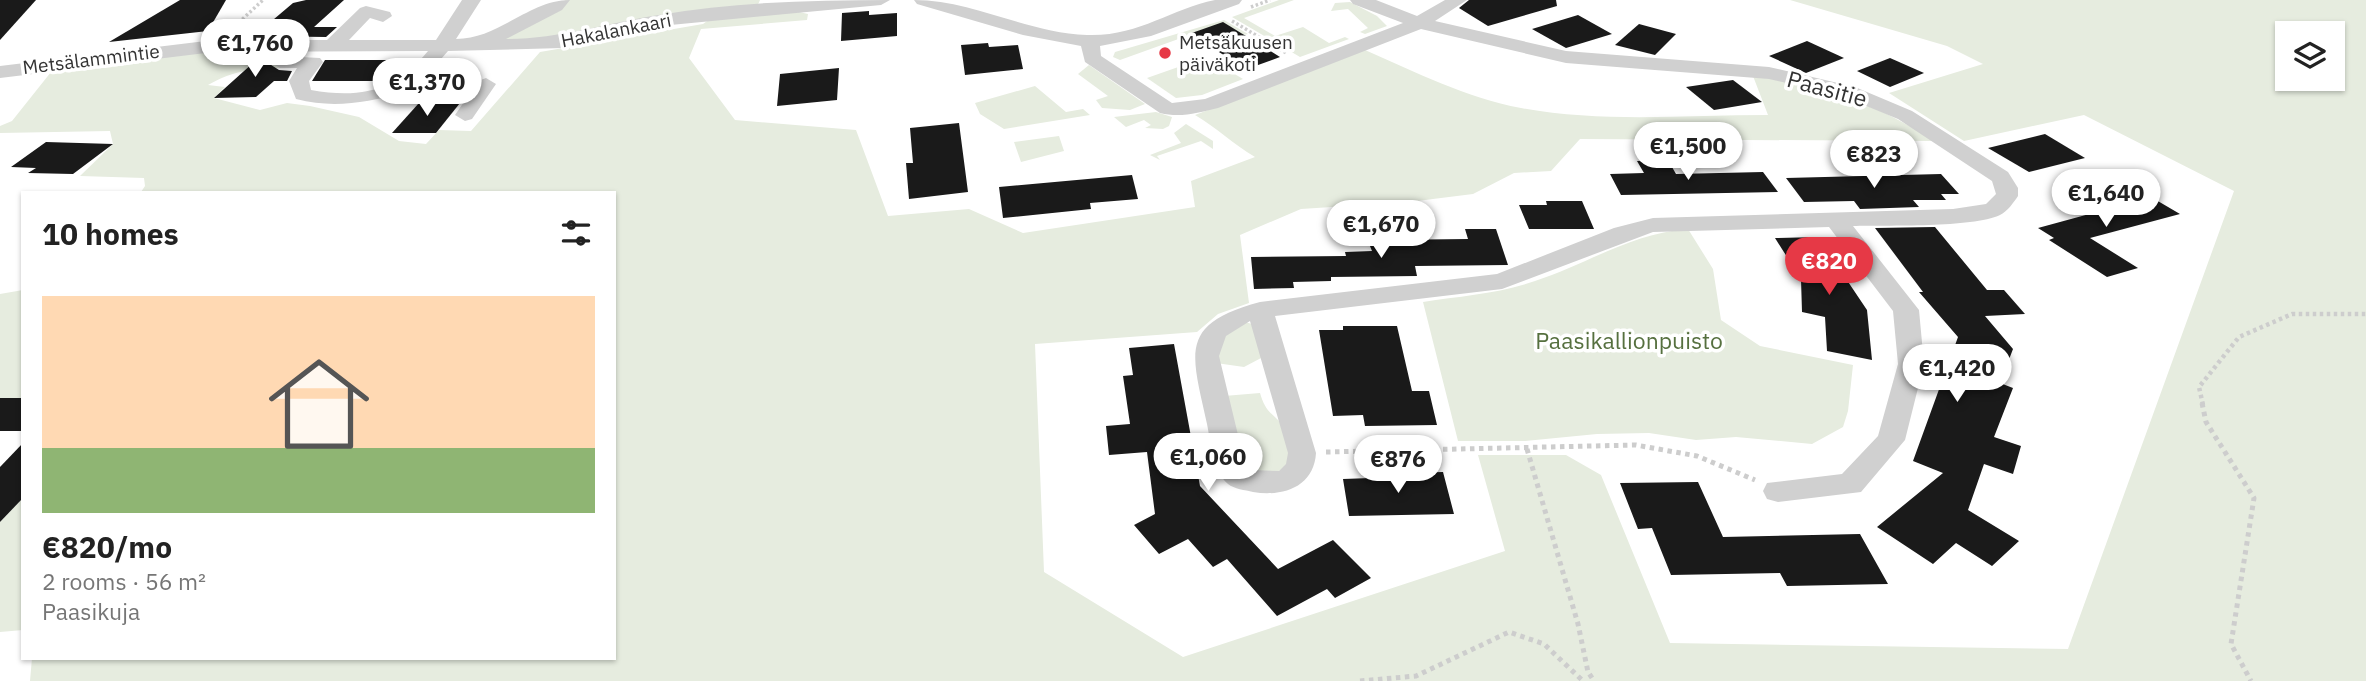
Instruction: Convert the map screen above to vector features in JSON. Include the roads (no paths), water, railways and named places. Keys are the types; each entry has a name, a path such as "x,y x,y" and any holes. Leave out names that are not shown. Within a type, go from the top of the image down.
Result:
{"street":[{"path":"399,87 420,71 472,0"},
{"path":"480,46 556,6 561,0"},
{"name":"Hakalankaari","path":"518,46 563,42 660,20 881,0"},
{"path":"923,0 1061,38 1090,41 1128,35 1229,8"},
{"name":"Paasitie","path":"1260,310 1302,453 1298,472 1286,480 1256,483 1240,478 1231,468 1206,356 1208,338 1235,318 1260,310 1502,281 1622,233 1653,225 1980,214 2001,204 2007,188 1988,167 1929,128 1890,107 1848,91 1769,74 1566,57 1420,23 1359,0"},
{"path":"1090,41 1092,58 1160,106 1183,110 1223,99 1420,23 1458,0"},
{"path":"332,46 374,9"},
{"name":"Metsälammintie","path":"1,70 214,46 518,46"},
{"path":"258,46 268,60 313,62 339,56 368,57 379,46"},
{"path":"313,62 299,77 297,84 303,95 343,98 399,87 486,86 465,115"},
{"path":"1778,491 1850,484 1891,440 1911,364 1906,310 1835,219"}],"place":[{"name":"Metsäkuusen päiväkoti","path":"1165,53"}],"park label":[{"name":"Paasikallionpuisto","path":"1629,341"}]}
